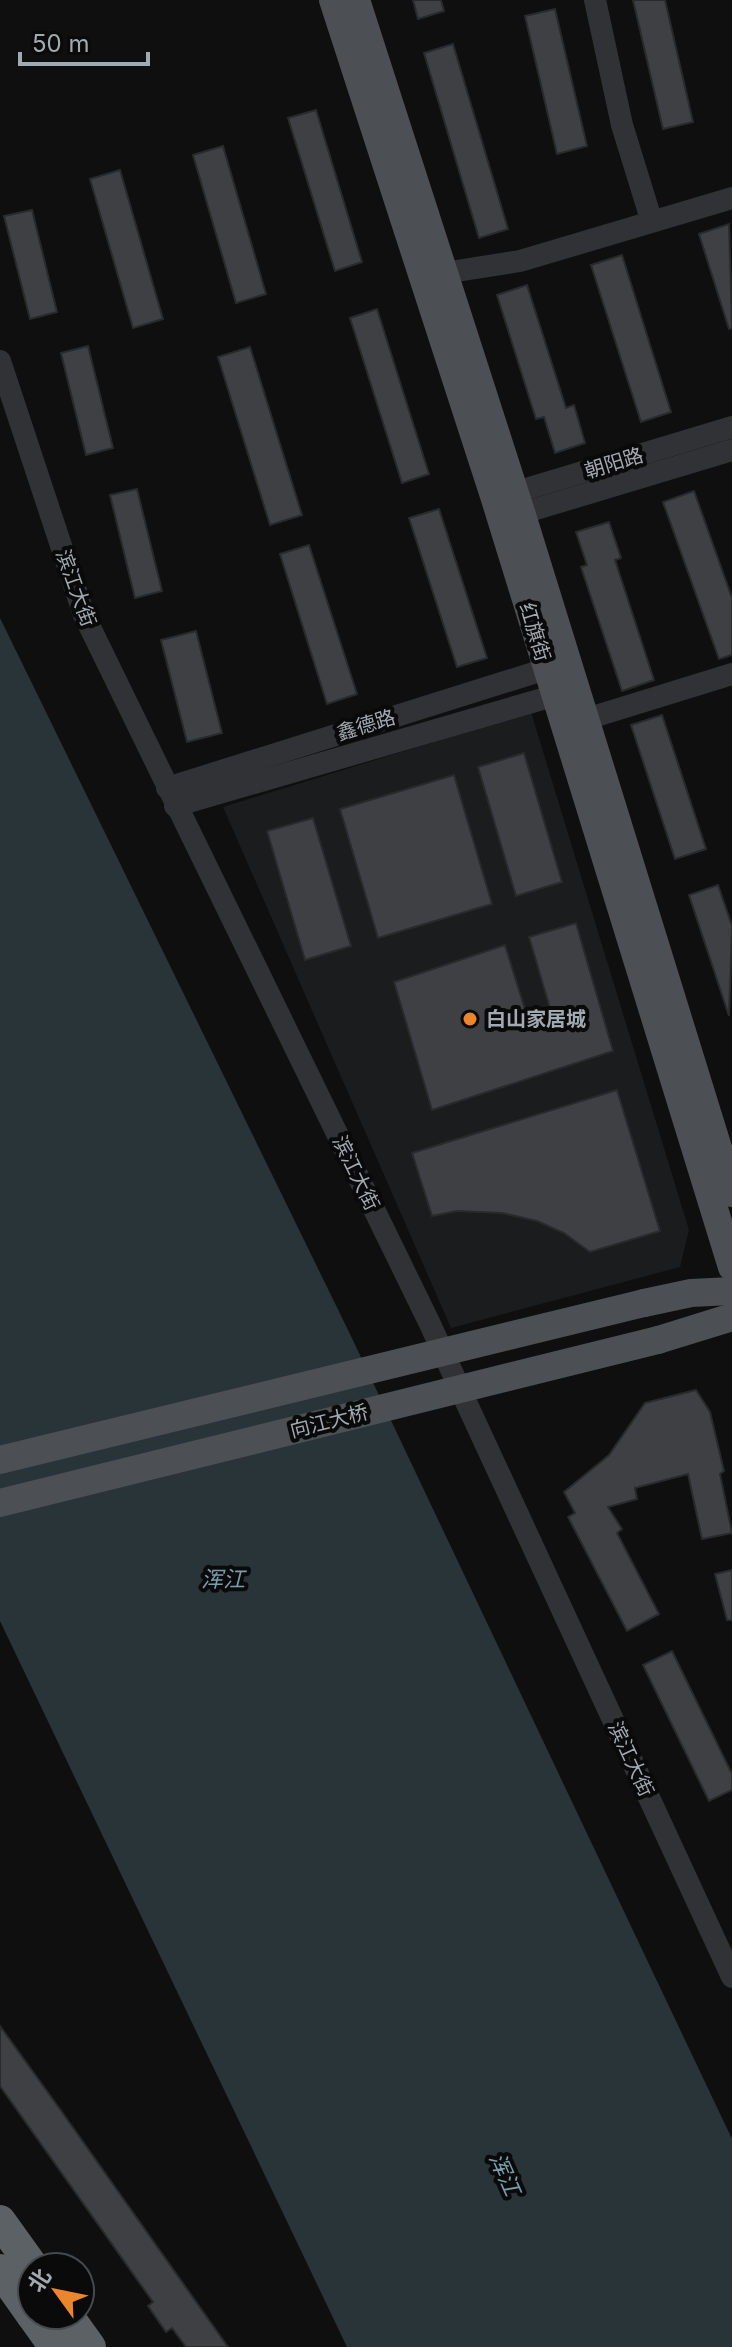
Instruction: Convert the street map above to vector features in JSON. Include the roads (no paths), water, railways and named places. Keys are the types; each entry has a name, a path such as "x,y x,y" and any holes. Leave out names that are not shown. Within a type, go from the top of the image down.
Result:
{"highway":[{"path":"0,2221 22,2251"},
{"path":"0,2270 16,2292"}],"main road":[{"path":"333,0 508,506"},
{"path":"356,0 444,273 508,506 732,1267"},
{"path":"560,679 583,720 732,1193"},
{"name":"向江大桥","path":"0,1460 644,1303 691,1293 732,1291"},
{"name":"向江大桥","path":"0,1503 658,1340 732,1317"}],"street":[{"path":"595,0 622,125 651,219"},
{"path":"444,273 520,261 651,219 732,198"},
{"name":"滨江大街","path":"0,361 84,615 429,1322 732,1977"},
{"name":"朝阳路","path":"508,506 732,427"},
{"name":"朝阳路","path":"508,506 732,450"},
{"path":"583,720 732,674"},
{"name":"鑫德路","path":"171,797 560,679"}],"water":[{"name":"浑江","path":"0,618 349,1332 732,2139 732,2347 347,2347 0,1621"}],"place":[{"name":"白山家居城","path":"470,1019"}]}
